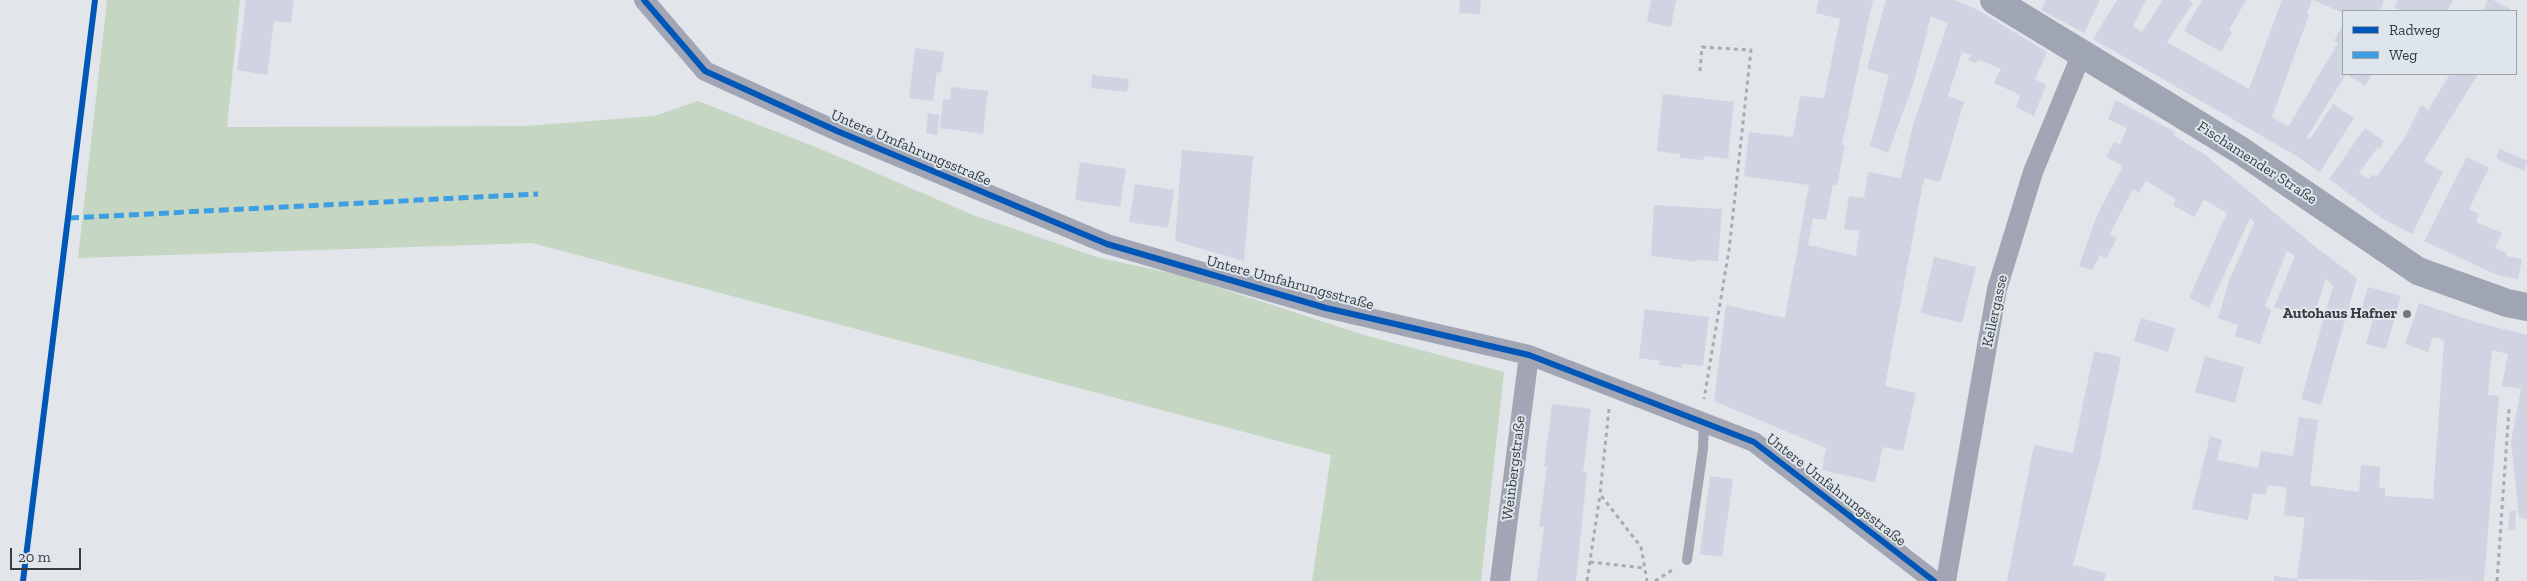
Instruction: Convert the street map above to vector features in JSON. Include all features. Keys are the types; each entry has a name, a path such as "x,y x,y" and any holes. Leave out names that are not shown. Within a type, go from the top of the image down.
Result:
{"main road":[{"name":"Fischamender Straße","path":"1994,0 2240,150 2418,271 2507,303 2527,307"}],"street":[{"name":"Untere Umfahrungsstraße","path":"644,0 705,71 837,131 1107,244 1326,308 1529,355 1754,442 1934,581"},
{"name":"Kellergasse","path":"1946,581 1997,289 2033,172 2082,53"},
{"name":"Weinbergstraße","path":"1500,581 1529,355"}],"lane":[{"path":"1687,560 1703,449 1704,422"}],"path":[{"path":"1700,71 1702,47 1751,50 1729,250 1704,393 1704,422"},
{"path":"1587,581 1600,494 1612,387"},
{"path":"2497,581 2510,409"},
{"path":"1600,494 1641,547 1646,581"},
{"path":"1655,581 1687,560"},
{"path":"1590,562 1644,568"}],"green space":[{"path":"107,0 240,0 227,127 526,126 654,116 698,101 823,150 973,215 1100,258 1180,275 1364,335 1504,372 1481,581 1312,581 1331,455 532,243 78,258"}],"building":[{"path":"246,0 294,0 291,23 274,21 267,75 237,70"},
{"path":"1460,0 1481,0 1480,14 1459,13"},
{"path":"1651,0 1676,0 1671,27 1647,22"},
{"path":"1819,0 1873,0 1842,145 1845,145 1837,185 1833,185 1826,220 1813,218 1808,245 1856,256 1859,231 1844,229 1849,196 1864,198 1868,172 1901,178 1913,125 1948,23 1931,16 1913,85 1888,153 1870,146 1889,75 1867,69 1886,0 1954,0 1976,9 2047,52 2035,79 2046,85 2034,116 2016,107 2020,95 1994,83 2001,69 1980,60 1975,63 1968,60 1971,55 1962,52 1948,96 1964,102 1940,182 1925,178 1923,183 1885,386 1916,393 1903,451 1883,447 1875,482 1822,470 1826,448 1714,401 1726,305 1785,318 1809,185 1744,176 1749,132 1793,137 1800,96 1824,98 1840,19 1816,13"},
{"path":"2046,0 2100,0 2084,33 2041,10"},
{"path":"2117,0 2146,0 2133,26 2142,32 2163,0 2188,0 2193,3 2167,42 2249,89 2282,0 2312,0 2307,14 2309,15 2272,117 2288,127 2338,43 2334,41 2342,26 2342,75 2345,75 2307,137 2310,139 2333,104 2354,118 2320,172 2295,155 2093,39"},
{"path":"2202,0 2246,0 2229,30 2232,32 2221,52 2184,31"},
{"path":"2313,0 2384,0 2380,10 2342,10 2342,13"},
{"path":"2398,0 2453,0 2448,10 2400,10 2394,7"},
{"path":"2488,0 2493,0 2510,9 2510,10 2483,10"},
{"path":"915,48 944,52 941,73 937,72 933,101 909,98"},
{"path":"1092,75 1129,79 1127,92 1091,88"},
{"path":"2348,75 2371,75 2365,86"},
{"path":"2449,75 2477,75 2424,161 2443,172 2412,234 2383,219 2329,179 2365,128 2384,141 2359,173 2369,179 2373,174 2376,177 2404,139 2421,105 2428,110"},
{"path":"951,87 988,91 983,134 940,128 943,99 950,100"},
{"path":"1663,94 1734,102 1728,159 1704,156 1704,160 1680,158 1680,154 1657,151"},
{"path":"2116,100 2175,132 2173,135 2204,154 2318,249 2357,278 2321,405 2301,399 2333,286 2326,279 2312,320 2274,307 2295,256 2287,251 2265,306 2271,310 2260,344 2235,336 2238,325 2218,318 2230,278 2255,222 2250,218 2209,308 2189,298 2227,213 2204,200 2194,217 2173,205 2176,199 2146,181 2139,193 2133,189 2110,234 2117,238 2106,259 2100,255 2092,270 2079,266 2097,215 2123,166 2106,157 2114,142 2120,145 2127,128 2108,119"},
{"path":"928,113 939,115 937,135 926,133"},
{"path":"2500,149 2527,161 2524,171 2496,158"},
{"path":"1182,150 1253,156 1244,261 1175,241"},
{"path":"2467,157 2489,168 2469,209 2479,214 2476,222 2502,233 2495,248 2507,253 2506,256 2522,259 2518,279 2497,275 2424,241"},
{"path":"1080,162 1126,169 1120,207 1075,200"},
{"path":"1135,184 1174,190 1168,228 1129,222"},
{"path":"1654,205 1722,209 1718,261 1697,260 1697,262 1651,256"},
{"path":"1934,257 1976,267 1962,323 1921,313"},
{"path":"2368,287 2401,296 2386,349 2366,344 2375,311 2362,308"},
{"path":"2419,303 2475,322 2527,335 2527,519 2519,517 2511,442 2521,389 2502,386 2508,354 2492,350 2488,395 2499,396 2484,581 2297,579 2305,518 2284,515 2287,488 2268,485 2266,495 2253,493 2248,520 2192,509 2210,436 2222,440 2217,460 2258,468 2261,451 2293,456 2299,417 2318,420 2310,485 2359,492 2361,465 2380,467 2379,488 2385,488 2385,496 2433,499 2444,340 2433,337 2428,352 2405,344"},
{"path":"1645,309 1709,317 1703,366 1682,364 1682,368 1659,365 1660,361 1639,358"},
{"path":"2141,318 2175,328 2168,352 2134,341"},
{"path":"2094,351 2121,357 2100,459 2073,565 2106,573 2104,581 2007,581 2034,445 2073,453"},
{"path":"2205,356 2244,367 2235,403 2195,392"},
{"path":"1552,404 1591,409 1583,472 1587,473 1576,581 1537,581 1544,527 1539,527 1547,467 1544,467"},
{"path":"1710,476 1733,479 1722,557 1700,554"},
{"path":"2510,511 2516,511 2515,530 2508,530"},
{"path":"2274,576 2297,579 2297,581 2274,581"}],"marked path":[{"path":"69,218 538,194"}],"cycle path":[{"path":"23,581 95,0"},
{"path":"644,0 705,71 837,131 1107,244 1326,308 1529,355 1754,442 1934,581"}],"place":[{"name":"Autohaus Hafner","path":"2407,314"}]}
